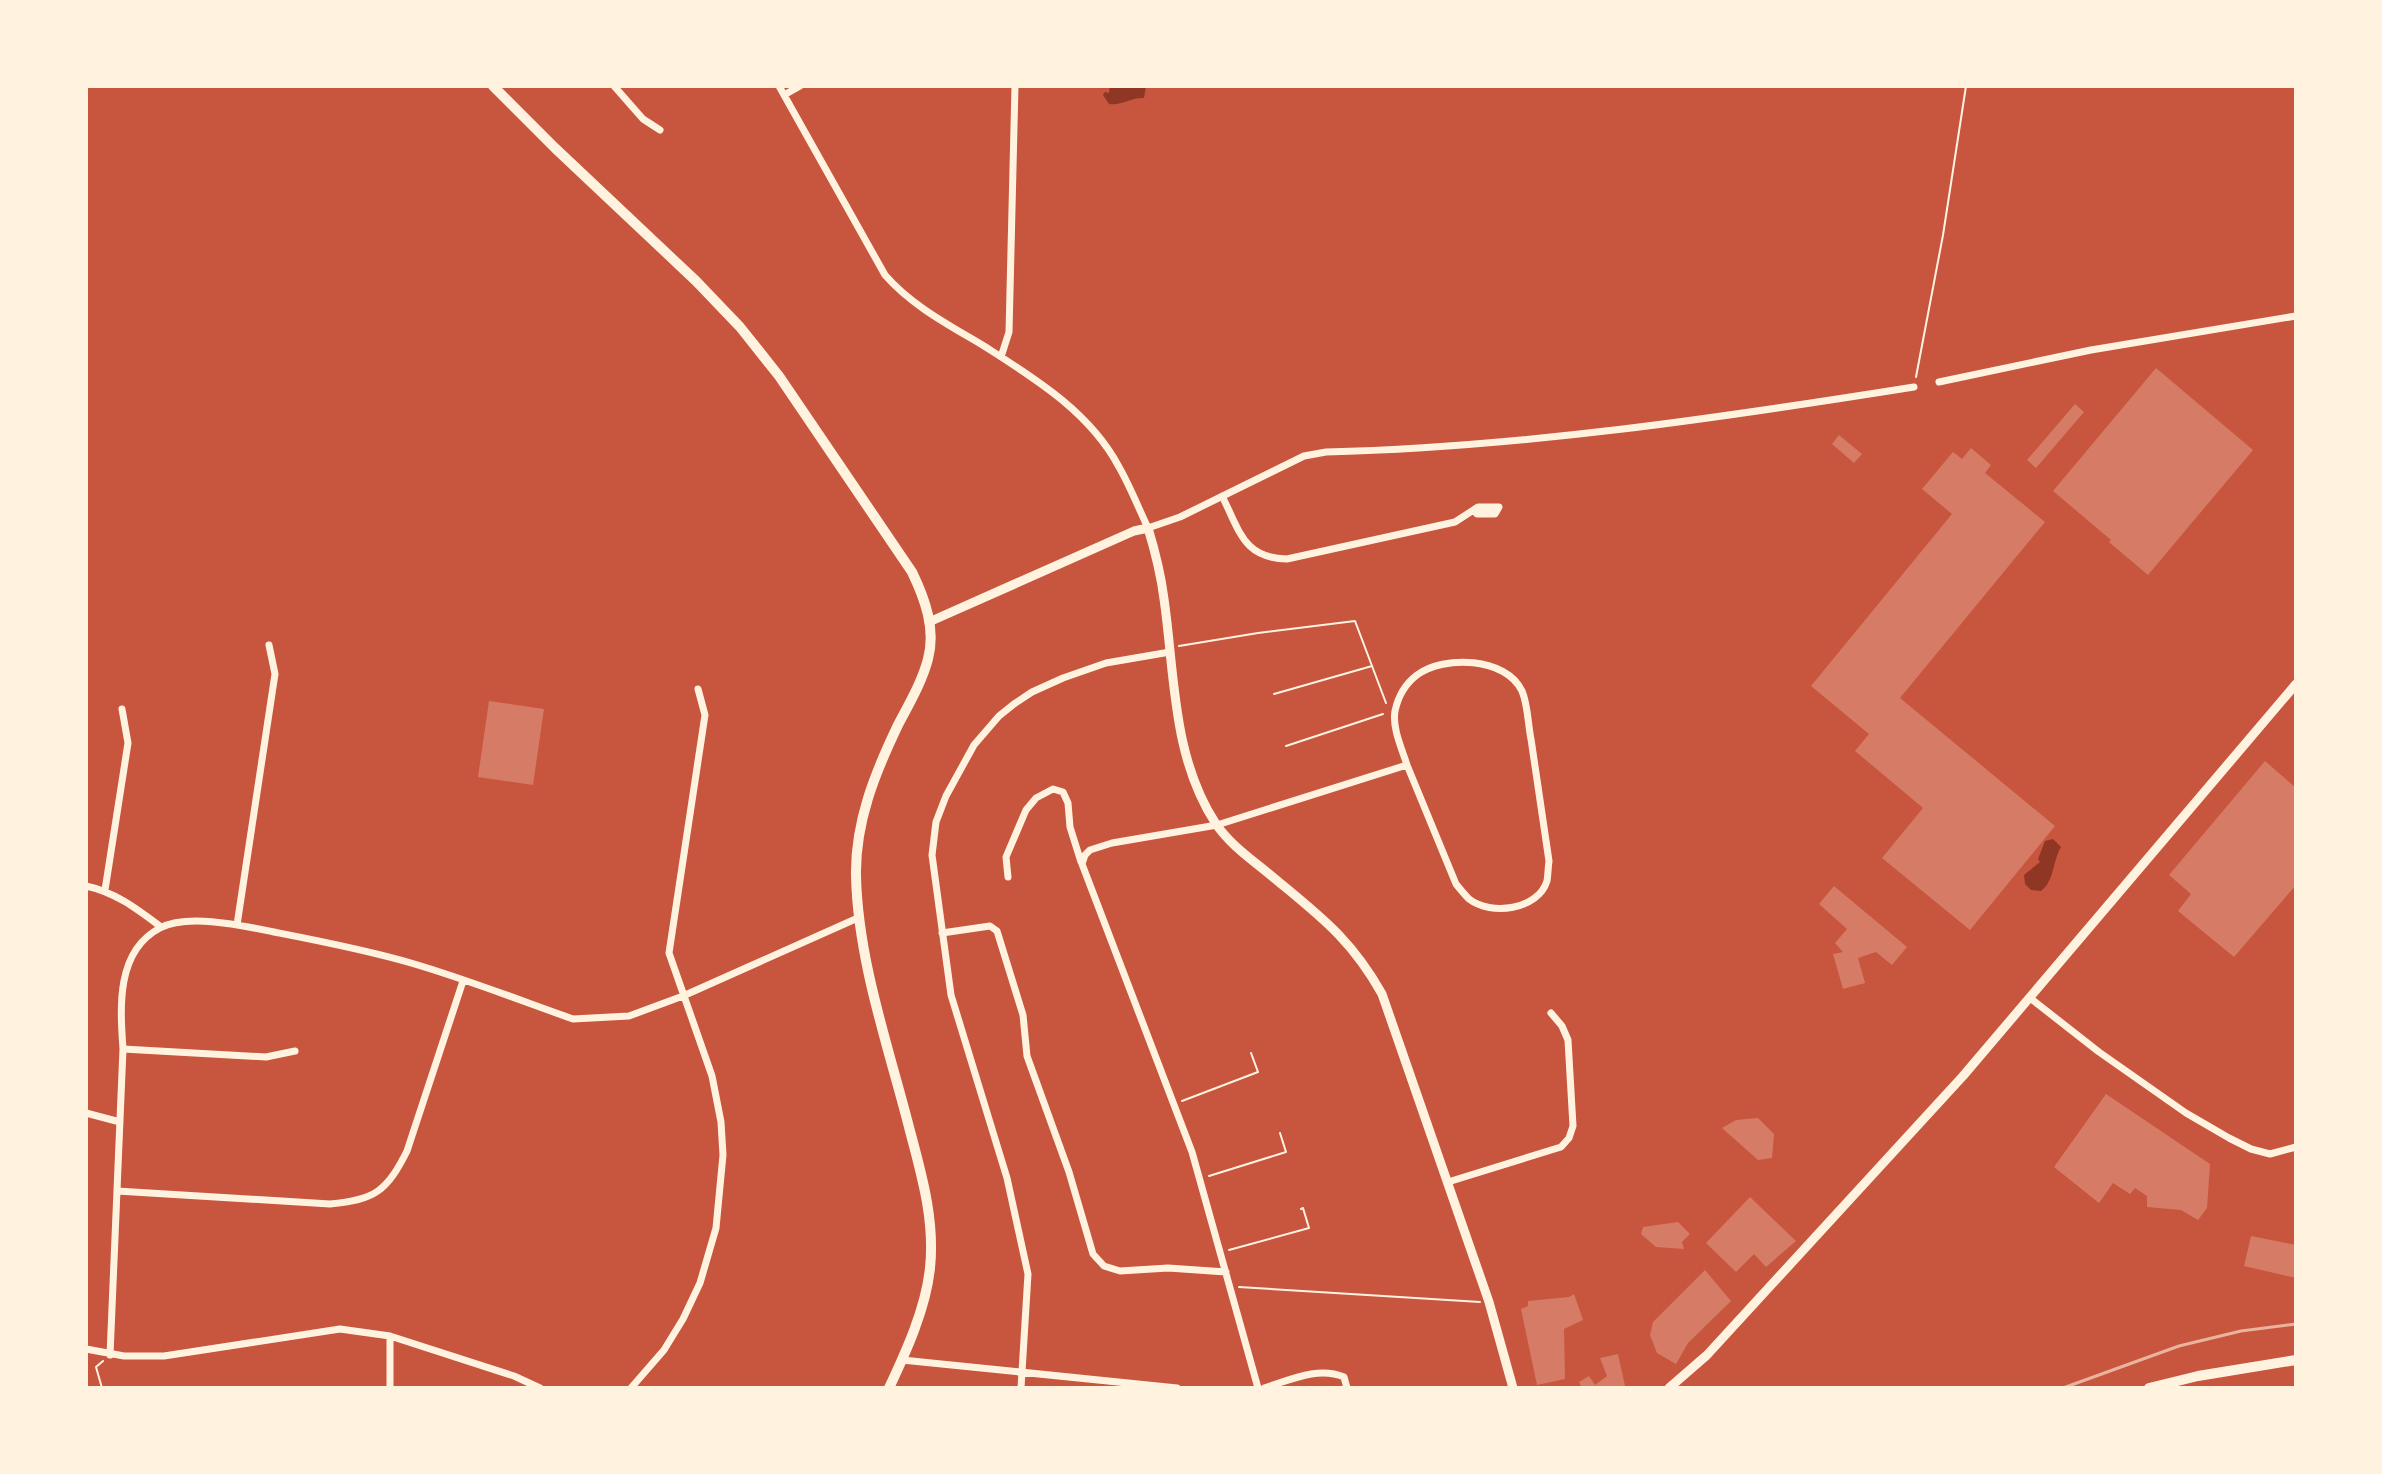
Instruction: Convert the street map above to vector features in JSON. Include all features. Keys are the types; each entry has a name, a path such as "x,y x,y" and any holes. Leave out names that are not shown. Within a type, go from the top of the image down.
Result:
{"main road":[{"path":"493,86 740,327 779,376 912,572 923,596 929,622 928,658 872,783 860,829 856,875 871,980 927,1195 932,1233 930,1271 902,1360 889,1388"},
{"path":"2149,1388 2198,1376 2296,1360"}],"street":[{"path":"614,86 643,119 660,130"},
{"path":"779,86 885,275 897,289 1075,410 1118,464 1148,528 1159,568 1182,744 1196,785 1217,825 1236,846 1339,933 1363,962 1382,994 1489,1302 1513,1388"},
{"path":"784,95 800,86"},
{"path":"1001,357 1009,332 1015,86"},
{"path":"1939,382 2091,350 2296,316"},
{"path":"929,622 1134,531 1180,517 1304,456 1576,434 1759,412 1914,387"},
{"path":"1222,496 1248,547 1263,557 1273,559 1287,559 1455,522 1474,511"},
{"path":"237,925 275,674 269,645"},
{"path":"1021,1388 1028,1274 1007,1178 951,995 932,855 936,822 946,796 974,745 999,716 1032,692 1063,678 1106,663 1170,650"},
{"path":"1463,663 1489,664 1508,673 1521,691 1524,704 1549,861 1546,883 1536,898 1505,908 1470,900 1456,884 1407,765 1394,714 1402,690 1418,674 1440,666 1463,663"},
{"path":"1669,1388 1707,1355 1963,1076 2240,746 2296,684"},
{"path":"631,1388 664,1350 700,1283 716,1228 723,1155 721,1122 712,1076 669,953 705,715 698,689"},
{"path":"105,890 128,743 122,709"},
{"path":"1082,864 1090,850 1112,843 1217,825 1407,765"},
{"path":"1008,877 1006,857 1026,810 1036,798 1053,789 1063,792 1082,864 1200,1179 1261,1388 1321,1372 1344,1377 1347,1388"},
{"path":"86,886 105,890 161,927"},
{"path":"110,1355 123,1049 120,1000 125,975 135,951 161,927 178,922 237,925 410,963 573,1019 629,1016 683,996 860,917"},
{"path":"942,933 990,926 997,931 1023,1015 1027,1056 1069,1172 1093,1254 1104,1266 1120,1271 1168,1268 1226,1272"},
{"path":"117,1191 330,1204 359,1202 378,1191 394,1177 407,1151 463,981"},
{"path":"2030,998 2099,1052 2218,1132 2251,1149 2270,1154 2296,1147"},
{"path":"1448,1182 1561,1147 1569,1138 1573,1126 1568,1040 1551,1013"},
{"path":"123,1049 266,1057 295,1051"},
{"path":"86,1113 120,1122"},
{"path":"86,1349 110,1355 164,1356 340,1329 390,1336 514,1376 540,1388"},
{"path":"390,1336 390,1388"},
{"path":"902,1360 1022,1373 1077,1384 1177,1388"}],"path":[{"path":"1914,387 1943,235 1966,86"},
{"path":"1170,650 1258,633 1355,621 1389,712 1286,746"},
{"path":"1274,694 1372,666"},
{"path":"1173,1104 1258,1072 1251,1053"},
{"path":"1200,1179 1286,1152 1280,1133"},
{"path":"1221,1253 1309,1228 1301,1209"},
{"path":"1229,1286 1489,1302"},
{"path":"102,1388 96,1367 110,1355"}],"shaded area":[{"path":"1110,86 1146,86 1144,98 1109,104 1103,95 1109,93"},
{"path":"2053,839 2061,847 2051,876 2041,891 2031,890 2025,884 2024,875 2040,862 2038,859 2045,841"}],"building":[{"path":"2156,368 2253,450 2148,575 2053,491"},
{"path":"2075,404 2084,412 2036,468 2027,460"},
{"path":"1839,435 1862,454 1854,463 1832,444"},
{"path":"1971,448 1991,465 1985,473 2045,522 1900,698 2055,826 1970,930 1882,858 1923,808 1855,751 1869,734 1811,686 1952,514 1922,489 1953,452 1962,459"},
{"path":"489,701 544,709 533,785 478,777"},
{"path":"2265,761 2296,788 2296,885 2234,957 2178,911 2191,894 2169,875"},
{"path":"1834,886 1907,947 1892,965 1876,952 1858,958 1865,983 1843,989 1833,954 1843,952 1835,943 1847,929 1819,904"},
{"path":"2106,1094 2210,1164 2207,1208 2198,1220 2181,1210 2147,1207 2147,1196 2135,1188 2130,1194 2113,1183 2099,1203 2054,1167"},
{"path":"1758,1118 1774,1134 1772,1158 1758,1160 1722,1128 1736,1120"},
{"path":"1750,1197 1796,1241 1766,1267 1754,1254 1736,1272 1706,1243"},
{"path":"1678,1222 1690,1234 1682,1242 1684,1249 1656,1247 1641,1234 1643,1227"},
{"path":"2251,1236 2296,1245 2296,1278 2244,1266"},
{"path":"1705,1270 1731,1301 1688,1343 1676,1364 1657,1353 1650,1335 1653,1322"},
{"path":"1574,1294 1583,1320 1564,1329 1565,1379 1537,1385 1521,1309 1528,1306 1528,1301"},
{"path":"1618,1354 1625,1386 1582,1388 1579,1382 1589,1376 1595,1385 1607,1376 1600,1358"}],"railway":[{"path":"2063,1388 2179,1346 2241,1331 2296,1324"}]}
